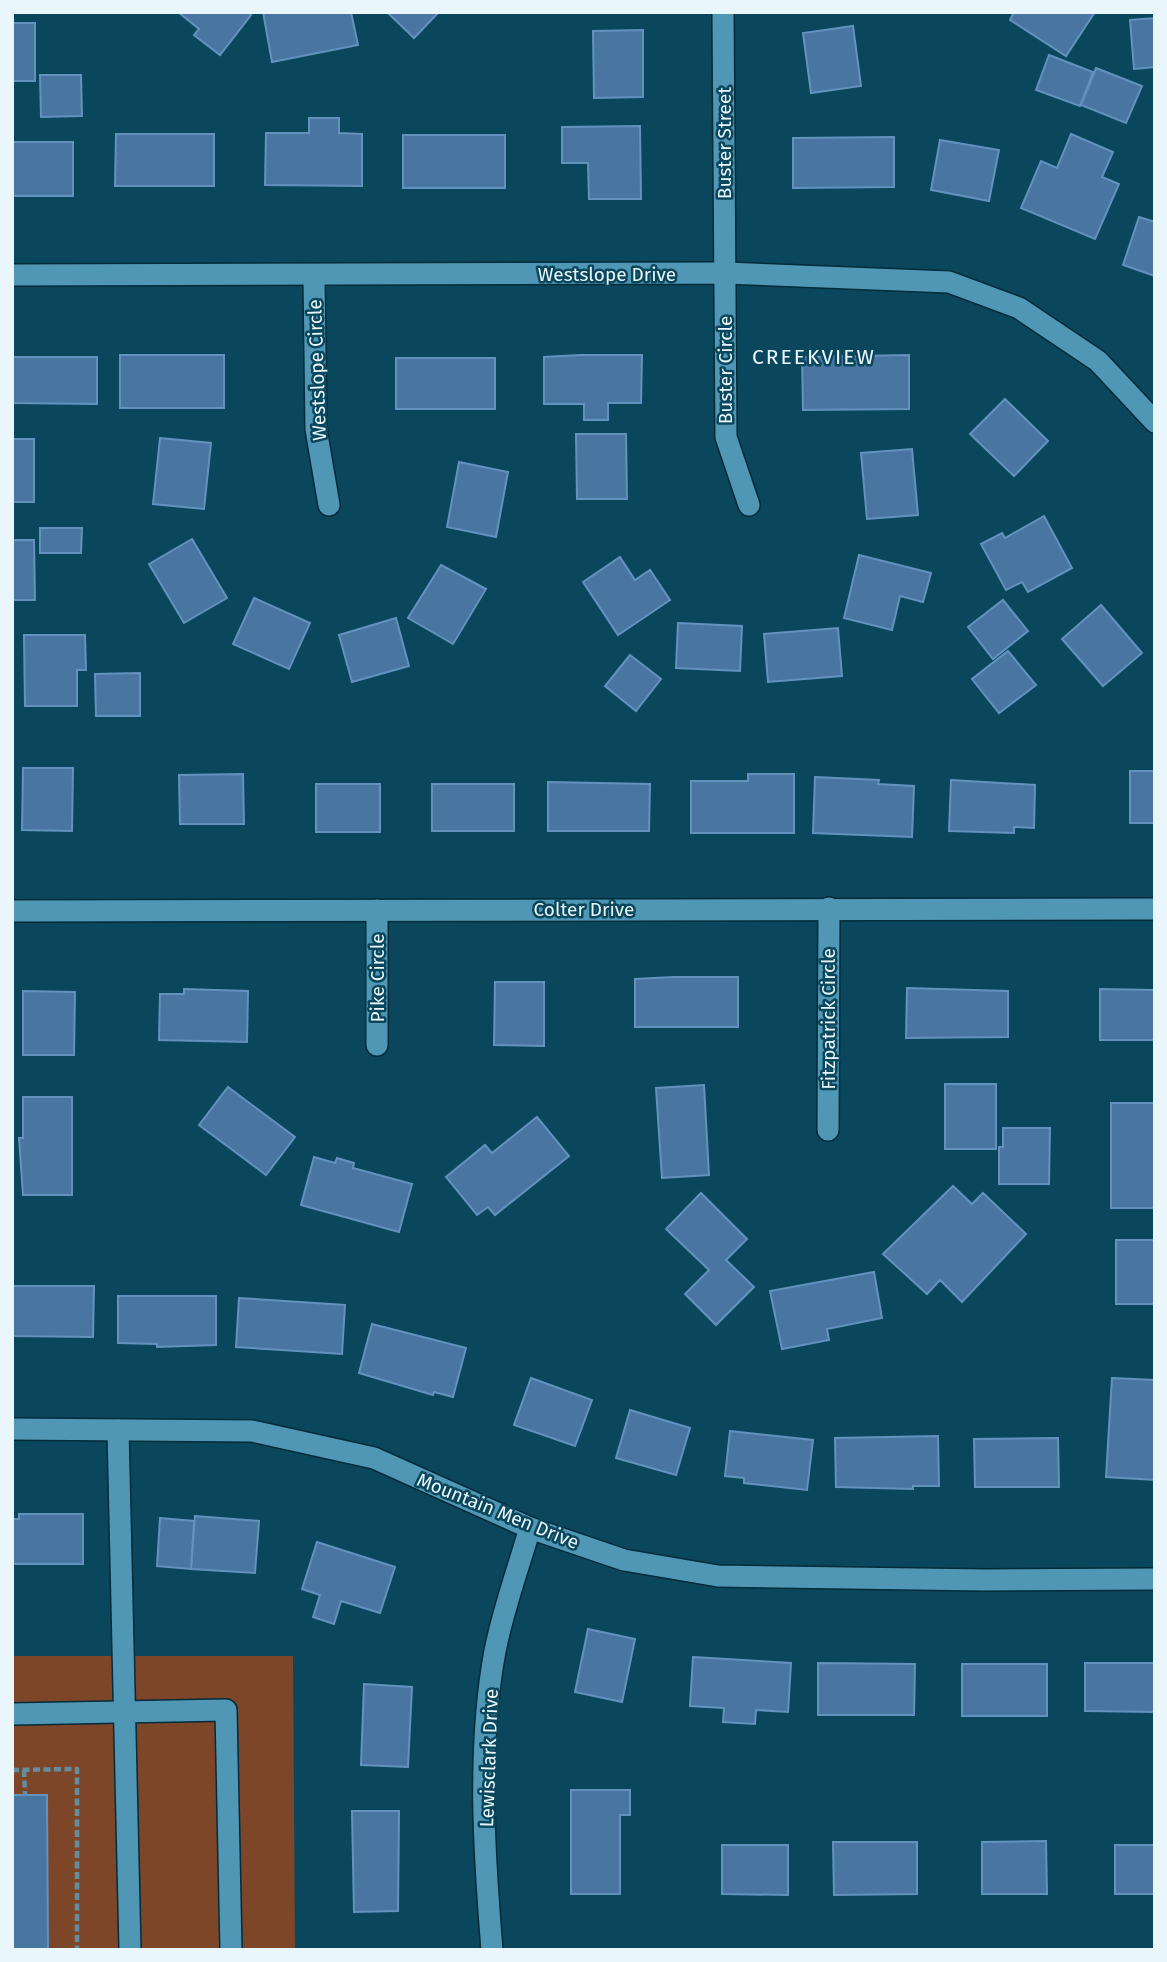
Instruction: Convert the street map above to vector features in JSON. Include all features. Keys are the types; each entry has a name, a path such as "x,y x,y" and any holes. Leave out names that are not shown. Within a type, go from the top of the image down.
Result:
{"street":[{"name":"Buster Street","path":"723,12 725,273"},
{"name":"Westslope Drive","path":"12,275 314,277 725,273 949,282 1019,308 1098,361 1155,422"},
{"name":"Buster Circle","path":"725,273 726,437 749,505"},
{"name":"Westslope Circle","path":"314,277 316,429 329,505"},
{"name":"Fitzpatrick Circle","path":"828,1130 829,908"},
{"name":"Colter Drive","path":"12,911 1155,909"},
{"name":"Pike Circle","path":"377,910 377,1045"},
{"name":"Mountain Men Drive","path":"12,1429 252,1431 374,1458 530,1528 624,1560 718,1576 985,1580 1155,1578"},
{"path":"118,1430 130,1950"},
{"name":"Lewisclark Drive","path":"492,1950 486,1868 487,1707 496,1650 530,1528"},
{"path":"12,1714 226,1710 231,1950"}],"path":[{"path":"12,1770 77,1769 77,1950"},
{"path":"24,1770 26,1795"}],"shaded area":[{"path":"12,1656 293,1656 295,1950 12,1950"}],"building":[{"path":"178,12 248,12 251,15 220,55 194,35 199,29"},
{"path":"263,12 351,12 358,45 272,62"},
{"path":"387,12 439,12 414,38"},
{"path":"1014,12 1095,12 1066,56 1010,20"},
{"path":"1155,18 1155,67 1134,69 1130,20"},
{"path":"12,23 35,23 35,81 12,81"},
{"path":"853,26 861,86 811,93 803,33"},
{"path":"643,30 643,97 594,98 593,31"},
{"path":"1049,55 1093,72 1080,106 1036,90"},
{"path":"1096,68 1142,86 1126,123 1081,105"},
{"path":"40,75 81,75 82,116 41,117"},
{"path":"309,118 339,118 339,133 362,134 362,186 265,185 266,133 309,133"},
{"path":"640,126 641,199 589,199 588,163 562,163 562,127"},
{"path":"116,134 214,134 214,186 115,186"},
{"path":"1071,134 1113,152 1102,177 1119,184 1095,239 1021,208 1041,161 1057,168"},
{"path":"403,135 505,135 505,188 403,188"},
{"path":"894,137 894,187 793,188 793,138"},
{"path":"940,140 999,150 989,201 931,190"},
{"path":"12,142 73,142 73,196 12,196"},
{"path":"1139,217 1155,222 1155,276 1123,265"},
{"path":"120,355 224,355 224,408 120,408"},
{"path":"642,355 641,403 608,403 608,420 584,420 584,404 544,404 544,357"},
{"path":"909,355 909,409 803,410 802,357"},
{"path":"12,357 97,357 97,404 12,403"},
{"path":"396,358 495,358 495,409 396,409"},
{"path":"1005,399 1048,441 1014,476 970,434"},
{"path":"576,434 626,434 627,499 577,499"},
{"path":"160,438 211,443 204,509 153,504"},
{"path":"12,439 34,439 34,502 12,502"},
{"path":"912,449 918,515 867,519 861,453"},
{"path":"459,462 508,472 496,537 447,527"},
{"path":"1044,516 1072,568 1028,592 1022,582 1006,590 981,544 1002,533 1005,538"},
{"path":"40,528 82,528 81,553 40,553"},
{"path":"192,539 227,598 184,623 149,564"},
{"path":"12,540 34,540 35,600 12,600"},
{"path":"859,555 931,573 923,602 900,596 892,630 844,618"},
{"path":"620,557 635,580 650,570 670,600 618,635 583,582"},
{"path":"441,565 486,589 453,644 408,618"},
{"path":"254,598 310,623 289,669 233,644"},
{"path":"1003,600 1028,631 993,659 968,627"},
{"path":"1101,605 1142,653 1103,686 1062,639"},
{"path":"396,618 409,666 352,682 339,635"},
{"path":"678,623 742,626 740,671 676,668"},
{"path":"838,628 842,676 768,682 764,634"},
{"path":"24,635 85,635 86,670 77,670 77,706 25,706"},
{"path":"1008,651 1036,685 999,713 972,679"},
{"path":"630,655 661,679 636,711 605,686"},
{"path":"140,673 140,716 96,716 95,674"},
{"path":"23,768 73,768 72,831 22,830"},
{"path":"1130,771 1155,771 1155,823 1130,823"},
{"path":"243,774 244,824 180,824 179,775"},
{"path":"748,774 794,774 794,833 691,833 691,781 748,781"},
{"path":"815,777 879,780 878,784 914,786 912,837 813,833"},
{"path":"951,780 1035,785 1034,828 1014,827 1014,833 949,831"},
{"path":"548,782 650,784 649,831 548,831"},
{"path":"316,784 380,784 380,832 316,832"},
{"path":"432,784 514,784 514,831 432,831"},
{"path":"738,977 738,1027 635,1027 635,979"},
{"path":"495,982 544,982 544,1046 494,1045"},
{"path":"907,988 1008,991 1008,1037 906,1038"},
{"path":"184,989 248,991 247,1042 159,1040 160,994 184,994"},
{"path":"1100,989 1155,990 1155,1040 1100,1040"},
{"path":"23,991 75,992 74,1055 23,1055"},
{"path":"945,1084 996,1084 996,1149 945,1149"},
{"path":"704,1085 709,1175 662,1178 656,1088"},
{"path":"228,1087 295,1137 266,1175 199,1125"},
{"path":"23,1097 72,1097 72,1195 23,1195 19,1138 23,1138"},
{"path":"1111,1103 1155,1103 1155,1208 1111,1208"},
{"path":"537,1117 569,1156 495,1215 488,1207 477,1215 446,1177 485,1145 492,1153"},
{"path":"1003,1128 1050,1128 1049,1184 999,1184 999,1147 1003,1147"},
{"path":"314,1157 335,1163 337,1158 354,1163 353,1168 412,1184 399,1232 301,1205"},
{"path":"953,1186 972,1204 983,1193 1026,1234 962,1302 940,1280 927,1294 883,1254"},
{"path":"701,1193 747,1239 726,1260 754,1287 716,1325 685,1294 709,1270 666,1229"},
{"path":"1116,1240 1155,1240 1155,1304 1116,1304"},
{"path":"874,1272 882,1318 827,1329 829,1340 782,1349 770,1291"},
{"path":"12,1286 94,1286 93,1337 12,1336"},
{"path":"118,1296 216,1296 216,1345 157,1347 157,1344 118,1343"},
{"path":"239,1298 345,1305 342,1354 236,1347"},
{"path":"372,1324 466,1348 453,1397 434,1392 433,1395 359,1373"},
{"path":"531,1378 592,1400 575,1446 514,1425"},
{"path":"1112,1378 1155,1380 1155,1480 1106,1477"},
{"path":"630,1410 690,1428 676,1475 616,1458"},
{"path":"730,1431 813,1440 807,1490 744,1483 744,1478 725,1476"},
{"path":"938,1436 939,1486 913,1486 913,1489 836,1487 835,1438"},
{"path":"1058,1438 1059,1487 975,1487 974,1439"},
{"path":"19,1514 83,1514 83,1564 12,1564 12,1519 19,1519"},
{"path":"195,1516 259,1521 255,1573 191,1569"},
{"path":"160,1518 194,1521 191,1569 157,1566"},
{"path":"317,1542 395,1567 380,1613 341,1601 334,1624 313,1617 320,1595 302,1589"},
{"path":"588,1629 635,1639 622,1702 575,1692"},
{"path":"693,1657 791,1663 788,1712 756,1710 755,1724 723,1722 724,1708 690,1706"},
{"path":"818,1663 915,1664 914,1715 818,1715"},
{"path":"1085,1663 1155,1663 1155,1712 1085,1711"},
{"path":"962,1664 1047,1664 1047,1716 962,1716"},
{"path":"364,1684 412,1687 408,1767 361,1765"},
{"path":"571,1790 630,1790 630,1815 620,1815 620,1894 571,1894"},
{"path":"12,1795 47,1795 48,1950 12,1950"},
{"path":"352,1811 399,1811 398,1911 354,1912"},
{"path":"1046,1841 1047,1894 982,1894 982,1842"},
{"path":"833,1842 917,1842 917,1894 834,1895"},
{"path":"722,1845 788,1845 788,1895 722,1894"},
{"path":"1115,1845 1155,1845 1155,1894 1115,1894"}],"district":[{"name":"CREEKVIEW","path":"814,357"}]}
